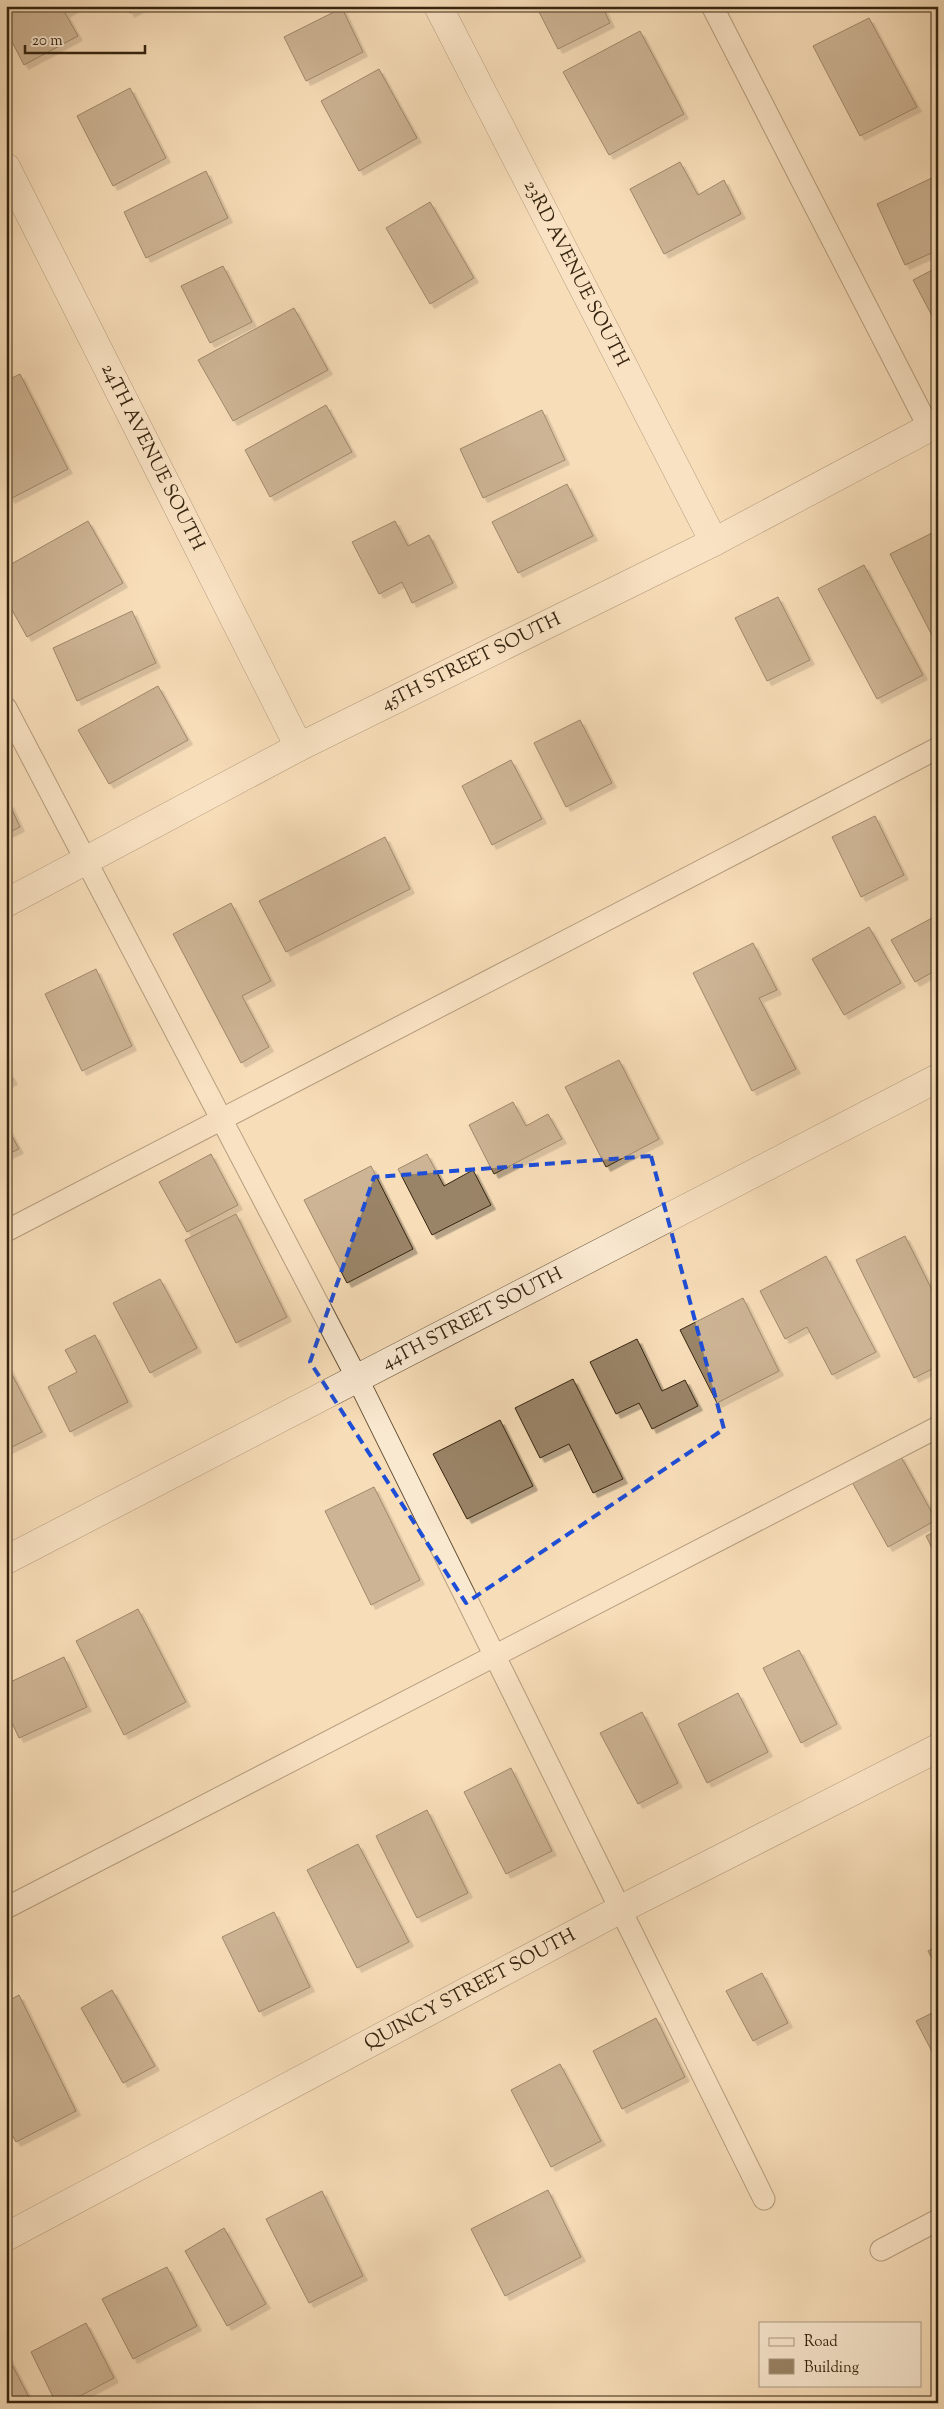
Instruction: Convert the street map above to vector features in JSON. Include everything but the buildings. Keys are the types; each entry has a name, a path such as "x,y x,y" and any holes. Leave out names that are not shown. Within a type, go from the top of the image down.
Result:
{"street":[{"name":"23RD AVENUE SOUTH","path":"438,6 714,542"},
{"name":"24TH AVENUE SOUTH","path":"6,167 299,747"},
{"name":"45TH STREET SOUTH","path":"6,903 299,747 714,542 933,426"},
{"name":"44TH STREET SOUTH","path":"6,1560 938,1078"},
{"name":"QUINCY STREET SOUTH","path":"6,2237 622,1909 938,1748"}],"lane":[{"path":"712,6 933,426"},
{"path":"6,708 357,1378 494,1656 622,1909 764,2199"},
{"path":"6,1231 938,748"},
{"path":"6,1908 938,1427"},
{"path":"881,2250 938,2220"}],"highlighted area":[{"path":"651,1156 724,1429 466,1603 310,1362 374,1177"}]}
